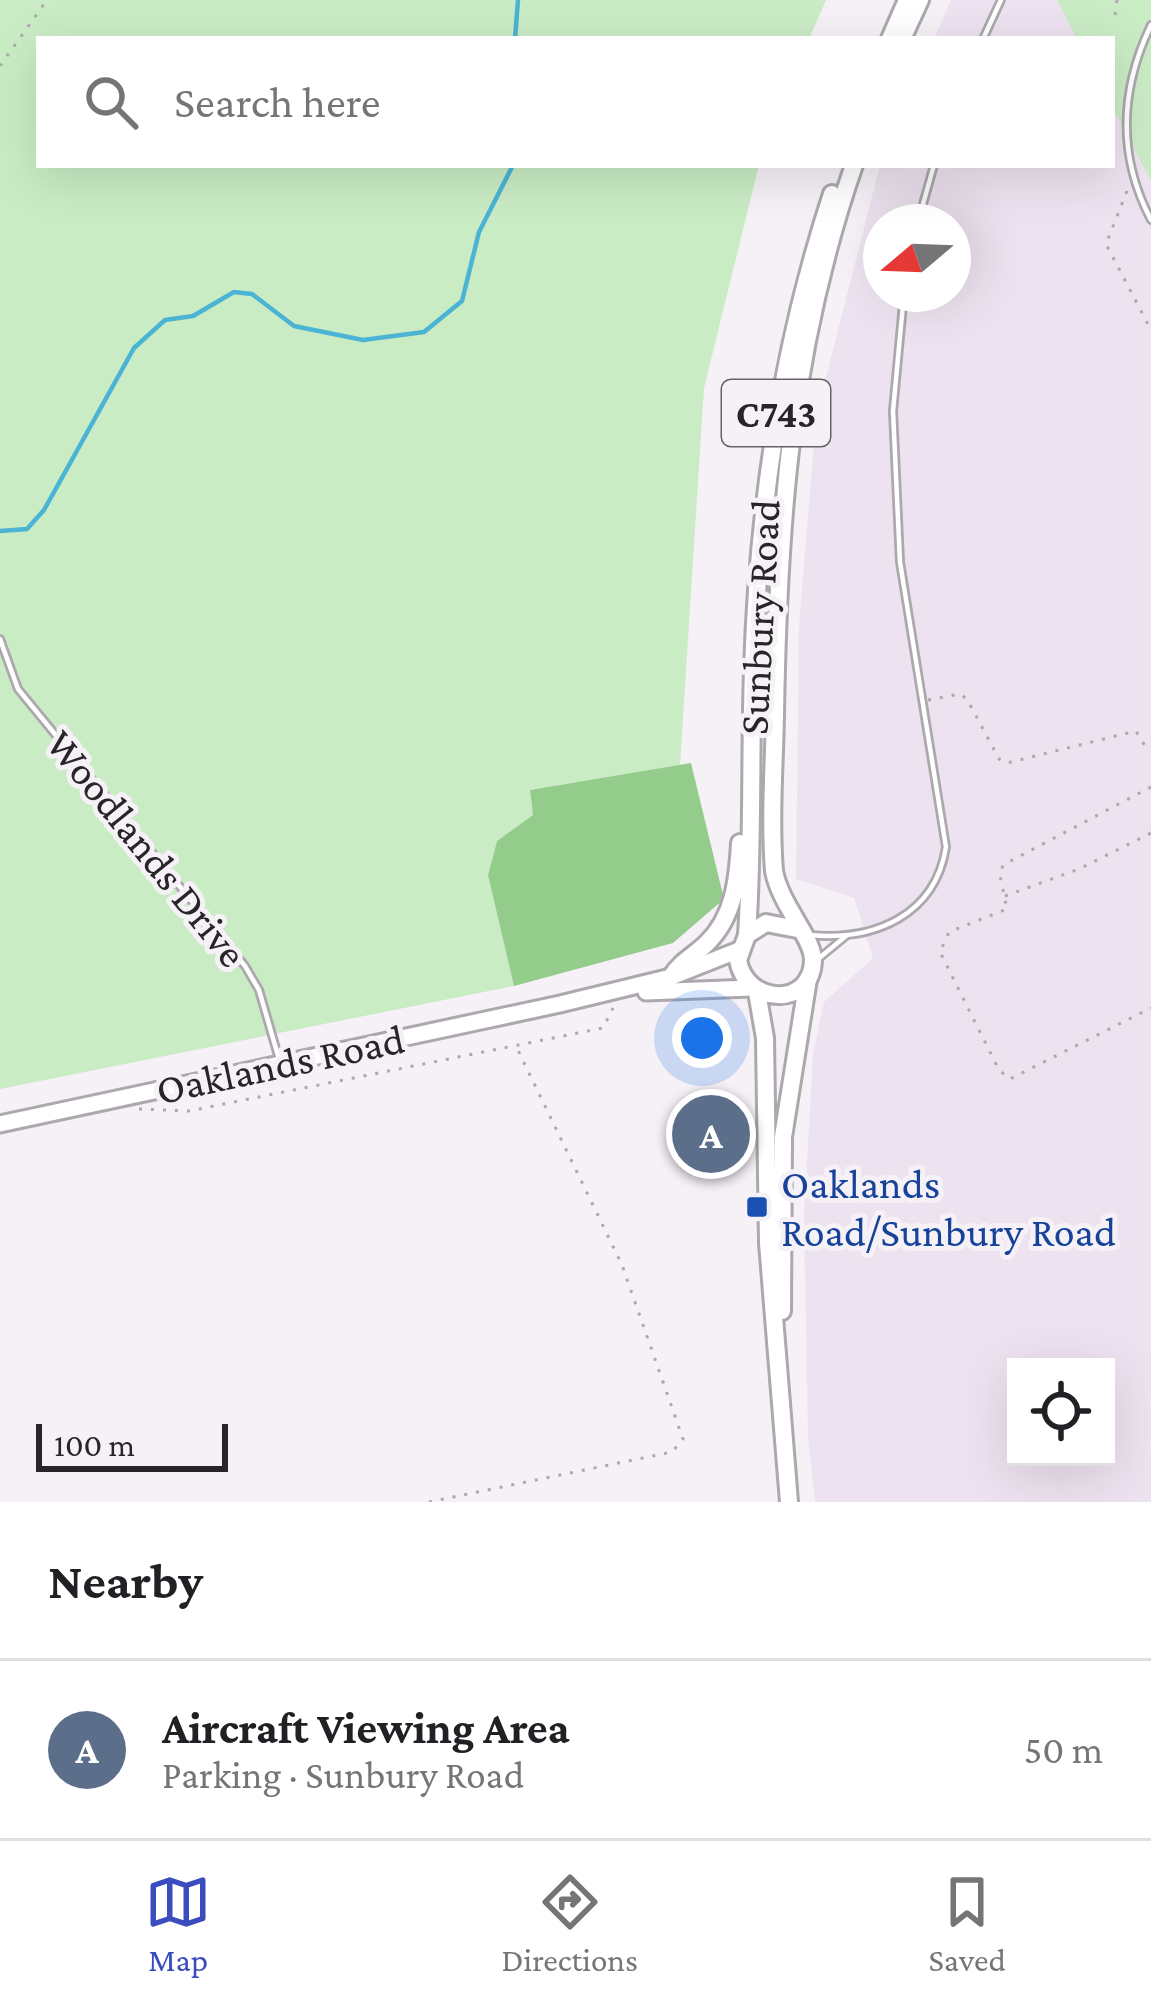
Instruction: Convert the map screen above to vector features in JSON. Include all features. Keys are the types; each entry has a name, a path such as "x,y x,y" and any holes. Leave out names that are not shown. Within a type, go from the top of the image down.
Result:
{"main road":[{"path":"891,36 907,0"},
{"path":"903,36 920,0"},
{"name":"Sunbury Road","path":"743,942 762,525 781,385 841,168"},
{"name":"Sunbury Road","path":"801,932 776,886 772,849 781,504 806,334 853,168"},
{"path":"672,982 711,939 736,890 753,669"},
{"path":"743,942 766,923 801,932"},
{"name":"C743","path":"783,1426 783,1137 811,971 801,932"},
{"name":"C743","path":"743,942 740,970 754,990 766,1052 768,1244 789,1502"},
{"name":"Oaklands Road","path":"560,1004 672,982 743,942"},
{"path":"754,990 780,997 811,971"},
{"name":"Oaklands Road","path":"0,1124 672,982 754,990"}],"lane":[{"path":"984,36 1001,0"},
{"path":"1151,25 1127,94 1125,137 1133,177 1151,220"},
{"path":"923,204 933,168"},
{"path":"801,932 852,934 908,917 922,904 943,864 945,830 900,562 893,411 902,312"},
{"name":"Woodlands Drive","path":"0,639 18,689 245,967 267,1014 280,1065"},
{"path":"811,971 852,934"}],"path":[{"path":"0,66 47,0"},
{"path":"1115,15 1117,0"},
{"path":"1133,177 1106,244 1151,331"},
{"path":"922,702 960,694 967,699 999,759 1007,764 1136,731 1144,746"},
{"path":"1151,787 1003,865 1007,909 950,932 940,952 1003,1076 1015,1078 1151,1008"},
{"path":"1004,896 1079,869 1151,833"},
{"path":"136,1109 189,1111 603,1028 618,995"},
{"path":"429,1502 672,1452 683,1438 622,1265 515,1044"}],"shaded area":[{"path":"951,0 1151,0 1151,1502 815,1502 808,1439 804,1217 813,1054 824,1002 873,958 854,898 796,879 799,627 816,416 863,232 863,312 971,312 971,204 870,204 879,168 1115,168 1115,36 935,36"}],"green space":[{"path":"0,0 826,0 810,36 36,36 36,168 758,168 704,388 680,765 530,790 533,815 497,841 488,874 514,986 0,1089"},
{"path":"1057,0 1151,0 1151,181 1115,112 1115,36 1075,36"},
{"path":"691,763 724,899 673,943 514,986 488,875 497,841 533,815 530,790"}],"waterway":[{"path":"515,36 518,0"},
{"path":"0,531 27,529 44,510 134,348 165,320 193,316 234,292 252,294 294,326 363,340 424,332 462,301 479,232 511,168"}],"place":[{"name":"Aircraft Viewing Area","path":"711,1134"},
{"name":"Oaklands Road/Sunbury Road","path":"757,1207"}]}
